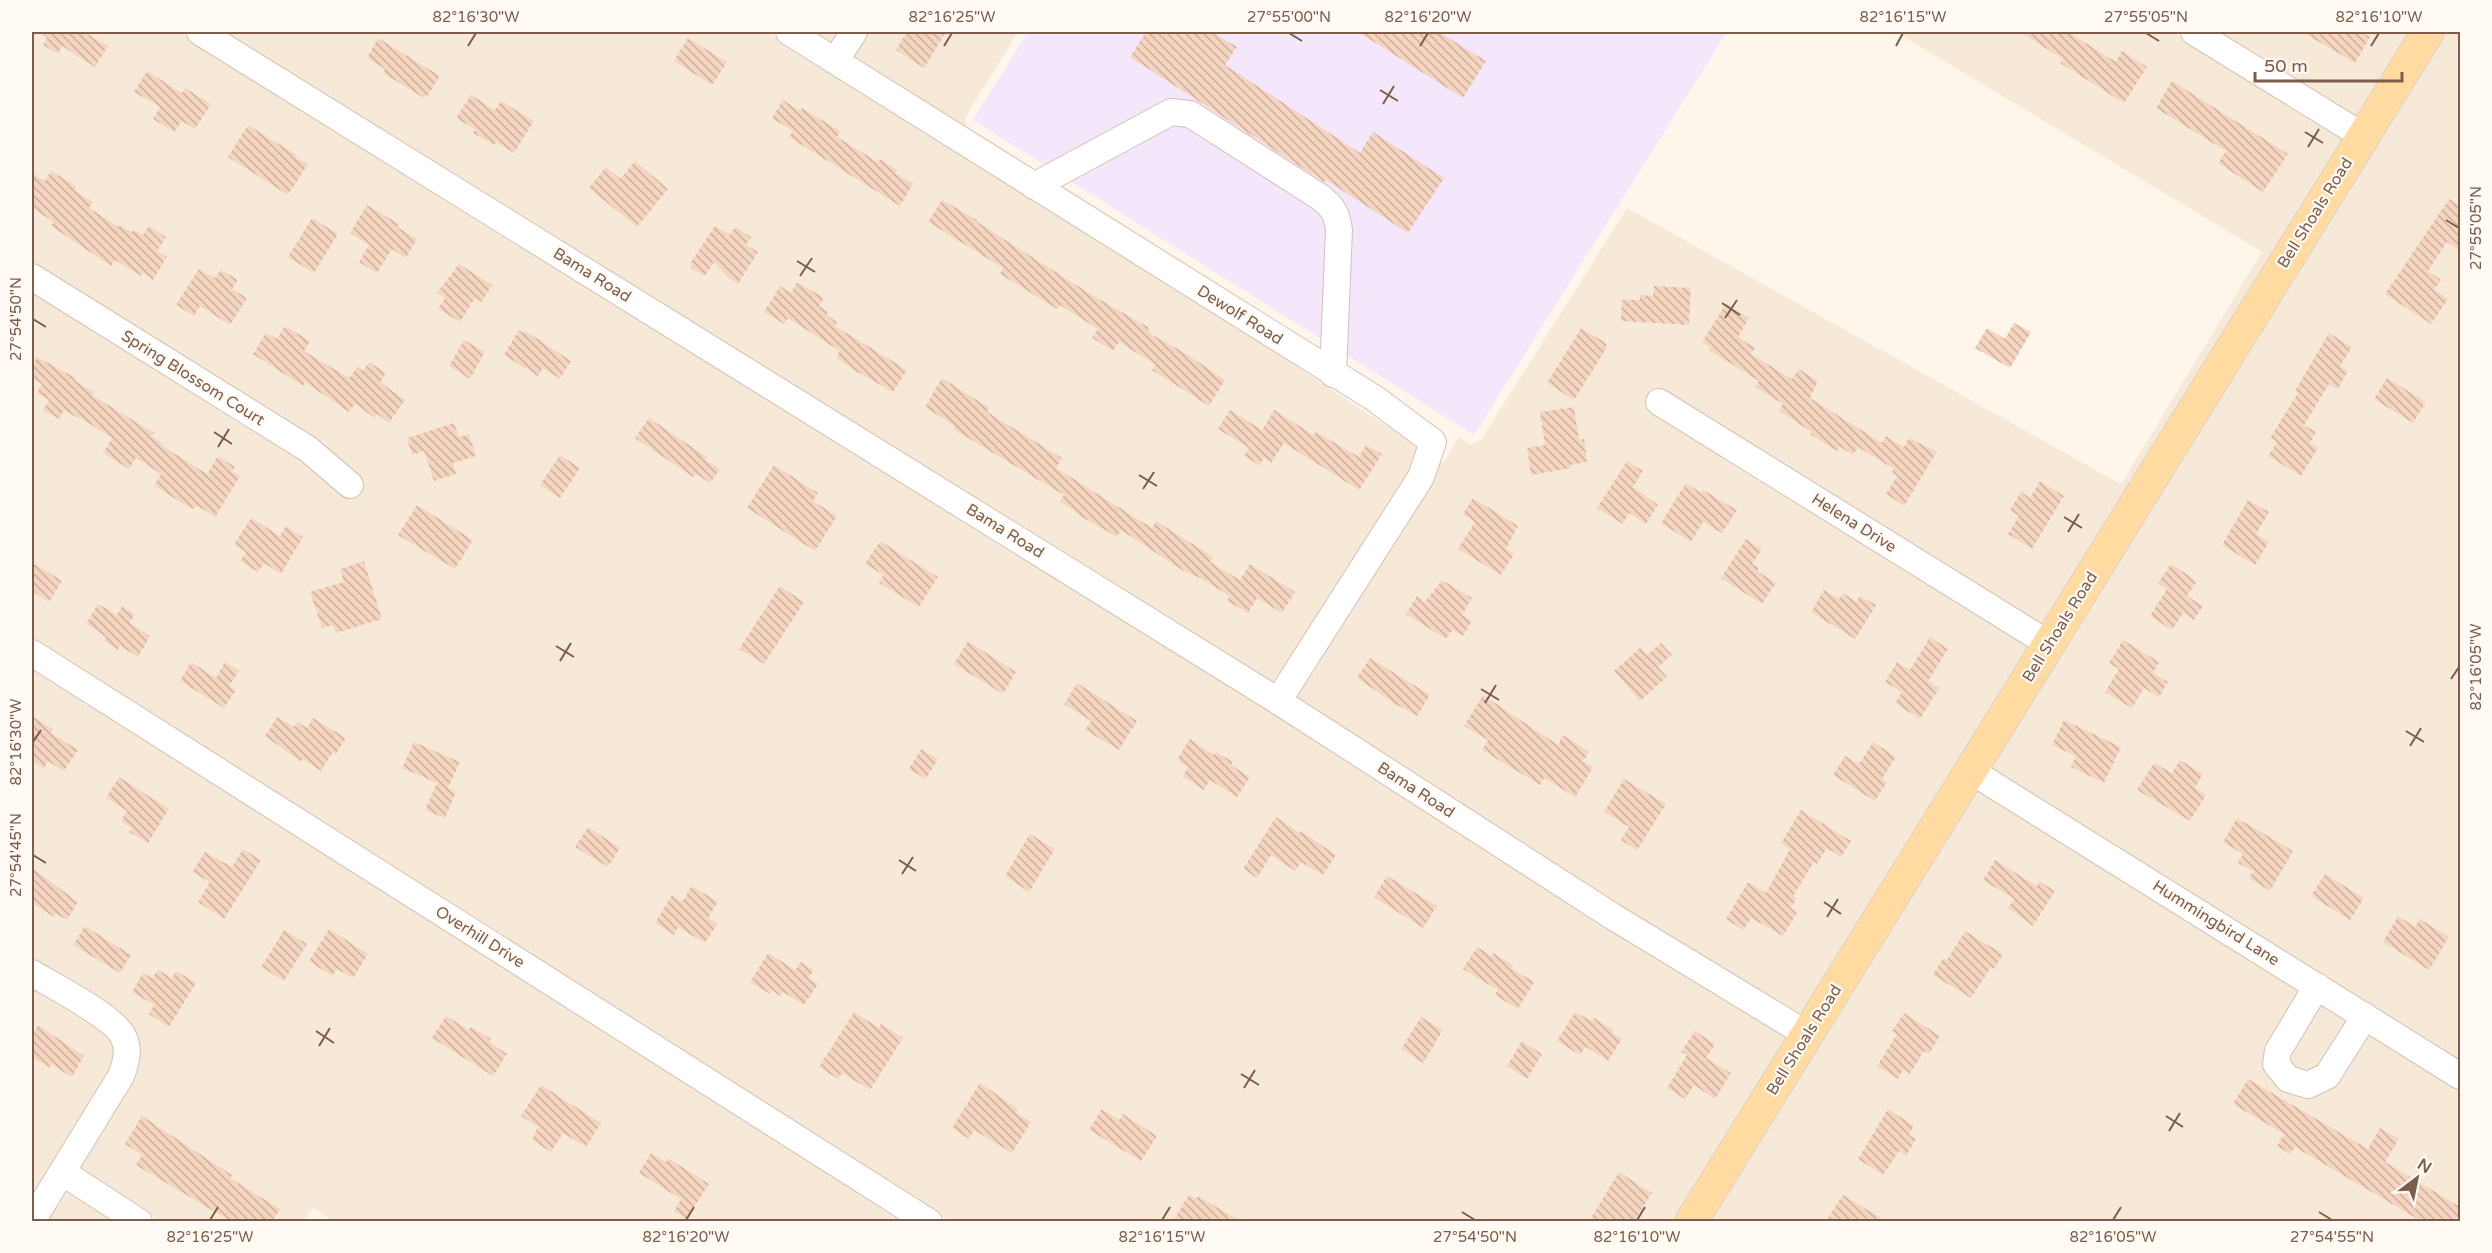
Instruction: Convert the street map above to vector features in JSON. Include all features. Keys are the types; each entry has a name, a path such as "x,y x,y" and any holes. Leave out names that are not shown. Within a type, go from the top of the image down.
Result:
{"main road":[{"name":"Bell Shoals Road","path":"1691,1221 2428,32"}],"street":[{"name":"Bama Road","path":"200,32 1278,701 1612,916 1808,1035"},
{"name":"Dewolf Road","path":"789,32 1374,398 1433,442 1421,477 1278,701"},
{"path":"835,61 854,32"},
{"path":"2194,32 2363,136"},
{"path":"1034,186 1171,112 1190,114 1320,197 1332,207 1337,215 1339,230 1334,374"},
{"name":"Spring Blossom Court","path":"32,276 308,449 350,485"},
{"name":"Helena Drive","path":"1659,402 2049,644"},
{"name":"Overhill Drive","path":"32,653 928,1221"},
{"name":"Hummingbird Lane","path":"1971,771 2460,1076"},
{"path":"32,973 114,1024 124,1037 127,1050 126,1064 121,1076 32,1221"},
{"path":"2317,986 2278,1051 2276,1064 2288,1079 2308,1085 2327,1076 2364,1016"},
{"path":"62,1172 139,1221"}],"shaded area":[{"path":"32,32 179,32 1272,711 1793,1039 1679,1221 950,1221 32,640 32,290 302,459 351,501 365,483 314,440 32,263"},
{"path":"222,32 767,32 1186,294 1420,448 1412,473 1276,686"},
{"path":"810,32 842,32 833,46"},
{"path":"866,32 1018,32 966,116 966,127 983,138 981,139 850,57"},
{"path":"1028,32 1727,32 1474,435 973,120"},
{"path":"1896,32 2173,32 2349,140 2046,628 1657,387 1645,406 2035,648 1805,1019 1618,906 1293,697 1438,459 1443,463 1459,437 1471,445 1481,440 1627,208 2121,484 2262,252"},
{"path":"2216,32 2416,32 2361,121"},
{"path":"2440,32 2460,32 2460,1062 1985,766"},
{"path":"32,667 907,1221 334,1222 313,1208 303,1221 160,1221 77,1168 129,1081 123,1016 32,960"},
{"path":"1973,786 2460,1089 2460,1221 1703,1222"},
{"path":"32,986 107,1033 114,1043 116,1062 32,1202"},
{"path":"65,1188 117,1222 43,1222"}],"building":[{"path":"39,32 84,32 108,46 95,67 62,46 58,54 43,45 47,37"},
{"path":"907,32 946,32 924,68 896,50"},
{"path":"1146,32 1212,32 1237,47 1225,65 1360,153 1373,132 1444,178 1408,233 1326,180 1324,182 1130,57"},
{"path":"1358,32 1439,32 1486,61 1463,98"},
{"path":"2020,32 2068,32 2116,62 2122,51 2147,67 2124,103 2060,63 2063,59"},
{"path":"2302,32 2360,32 2370,37 2355,63"},
{"path":"378,38 440,76 428,95 424,98 383,73 385,69 367,58"},
{"path":"688,38 727,62 712,85 674,61"},
{"path":"147,71 182,93 185,88 211,104 195,129 182,121 174,132 153,119 160,107 134,92"},
{"path":"2172,81 2288,154 2263,192 2218,163 2226,151 2156,108"},
{"path":"471,95 495,110 501,101 534,121 514,153 496,142 494,145 473,133 475,129 456,118"},
{"path":"783,100 800,111 802,108 840,131 837,137 878,162 880,159 897,170 895,173 913,184 900,206 789,137 793,131 772,118"},
{"path":"248,125 308,164 288,195 228,157"},
{"path":"635,161 668,189 637,227 589,188 606,167 620,179"},
{"path":"51,171 76,186 74,190 93,202 89,208 119,227 120,225 131,232 134,230 143,235 149,226 166,237 157,251 167,257 153,280 143,273 141,276 115,260 111,266 51,226 54,222 32,208 32,173 45,181"},
{"path":"2449,199 2460,206 2460,251 2447,242 2428,271 2441,280 2434,289 2448,299 2431,324 2385,294"},
{"path":"942,200 977,220 1092,295 1148,327 1149,333 1185,353 1225,380 1209,406 1152,370 1156,365 1119,342 1113,351 1092,338 1098,329 1060,305 1057,309 1000,274 1003,268 928,222"},
{"path":"367,205 399,224 397,227 417,239 406,258 392,249 377,273 359,262 369,245 350,233"},
{"path":"312,218 338,234 314,273 288,257"},
{"path":"715,226 730,235 735,227 751,237 746,245 758,252 738,284 714,262 705,276 691,268 691,262"},
{"path":"459,264 492,285 482,302 475,298 460,322 438,309 445,298 437,293"},
{"path":"199,269 215,278 221,270 238,280 232,289 247,298 230,325 200,306 194,316 176,305"},
{"path":"797,282 824,298 819,306 828,312 826,315 837,322 835,326 907,370 893,392 852,369 836,357 840,351 788,318 784,324 764,312 780,286 791,293"},
{"path":"1654,286 1691,288 1689,325 1621,321 1622,300 1640,300 1640,295 1653,296"},
{"path":"1726,304 1749,318 1738,337 1755,348 1751,354 1792,379 1799,369 1818,381 1810,398 1882,443 1886,436 1904,447 1909,438 1937,452 1904,506 1886,494 1897,476 1892,472 1894,469 1858,447 1853,455 1840,447 1837,451 1810,434 1812,432 1779,411 1783,404 1755,387 1759,381 1709,350 1711,348 1702,342"},
{"path":"2014,323 2031,332 2010,368 1975,348 1987,328 2005,339"},
{"path":"285,326 310,341 304,351 349,378 357,367 363,371 369,362 386,373 380,382 405,400 389,423 377,414 375,418 355,404 349,412 305,382 303,386 253,354 266,333 277,339"},
{"path":"1581,328 1606,343 1606,349 1574,400 1547,383"},
{"path":"519,330 523,333 524,330 571,361 560,379 543,368 538,376 504,355"},
{"path":"2329,333 2352,347 2340,366 2348,371 2338,389 2329,384 2304,425 2316,432 2310,443 2318,448 2301,476 2268,456 2277,442 2270,438 2298,393 2295,391"},
{"path":"464,340 485,352 470,379 449,366"},
{"path":"37,357 76,378 74,380 94,392 92,395 154,433 151,436 162,443 161,445 207,474 218,456 235,467 232,471 240,476 215,517 198,506 192,509 154,486 161,474 136,458 129,469 103,453 112,438 79,417 64,410 59,419 43,410 49,400 37,393 42,384 32,378 32,366"},
{"path":"942,378 989,408 987,412 1062,458 1056,468 1152,528 1156,521 1213,557 1210,562 1240,580 1250,564 1295,592 1282,613 1257,598 1248,613 1227,601 1230,596 1182,570 1121,530 1117,537 1082,517 1060,501 1064,495 953,429 955,426 925,407"},
{"path":"2387,378 2426,402 2413,423 2374,399"},
{"path":"1574,407 1579,440 1584,439 1587,462 1570,465 1571,468 1531,475 1527,448 1545,445 1540,412"},
{"path":"1230,410 1262,430 1274,410 1314,435 1316,432 1359,457 1366,445 1382,454 1359,490 1284,443 1271,463 1264,458 1259,465 1244,456 1249,448 1218,429"},
{"path":"649,418 707,457 705,460 720,469 710,483 696,474 693,477 635,438"},
{"path":"454,423 459,437 469,434 476,456 453,463 456,474 434,481 424,451 412,455 407,438"},
{"path":"560,455 580,468 560,498 540,485"},
{"path":"1627,461 1643,471 1633,487 1658,505 1646,524 1629,513 1623,524 1597,508"},
{"path":"774,465 818,493 813,501 837,516 815,551 747,508"},
{"path":"2040,481 2064,496 2032,549 2008,534 2019,516 2010,510 2021,492 2030,498"},
{"path":"1686,483 1701,493 1703,490 1737,510 1722,533 1703,522 1691,542 1661,523"},
{"path":"1473,498 1518,526 1506,549 1514,554 1501,575 1458,549 1475,522 1463,514"},
{"path":"2248,500 2269,512 2256,534 2269,542 2255,565 2222,545"},
{"path":"417,505 473,540 455,569 398,535"},
{"path":"251,518 280,536 286,526 303,537 281,574 264,563 258,572 240,561 246,552 234,545"},
{"path":"1746,539 1762,549 1752,564 1759,568 1757,571 1776,583 1762,604 1721,578"},
{"path":"880,541 938,577 919,607 879,583 884,575 865,564"},
{"path":"364,561 382,619 336,633 333,625 322,628 310,592 344,582 340,569"},
{"path":"32,562 62,581 49,602 32,591"},
{"path":"2171,564 2197,581 2187,596 2203,606 2194,620 2183,613 2172,630 2150,616 2167,589 2158,583"},
{"path":"1442,580 1472,598 1462,615 1472,621 1463,636 1452,630 1446,639 1406,614 1417,596 1425,602"},
{"path":"780,586 804,602 764,664 739,649"},
{"path":"1824,590 1839,599 1843,593 1856,602 1860,596 1876,605 1855,639 1811,612"},
{"path":"98,604 117,615 122,606 135,614 130,623 150,636 138,657 120,646 118,650 104,641 106,637 86,624"},
{"path":"1930,637 1948,649 1928,681 1939,688 1920,719 1895,703 1902,692 1885,682 1897,662 1910,670"},
{"path":"2123,640 2159,662 2153,673 2168,682 2159,697 2144,688 2132,708 2105,692 2119,669 2109,663"},
{"path":"968,641 1016,672 1003,694 954,664"},
{"path":"1661,643 1672,655 1658,667 1667,677 1640,701 1614,671 1641,647 1647,655"},
{"path":"1370,658 1430,695 1417,716 1357,678"},
{"path":"191,662 216,678 225,662 239,671 229,686 236,690 224,708 180,681"},
{"path":"1077,683 1137,721 1119,750 1085,730 1091,721 1064,704"},
{"path":"1483,695 1558,745 1563,735 1589,752 1583,761 1593,767 1575,797 1544,778 1540,785 1482,750 1488,740 1464,726"},
{"path":"32,716 53,729 51,733 78,750 64,771 48,761 44,769 32,761"},
{"path":"277,717 294,727 297,722 307,728 313,718 346,738 336,754 333,752 321,771 304,760 300,761 265,736"},
{"path":"2064,720 2121,747 2104,783 2071,767 2076,756 2052,745"},
{"path":"1190,739 1214,755 1216,752 1233,762 1231,765 1250,777 1237,797 1210,780 1204,790 1183,777 1188,767 1177,760"},
{"path":"414,742 460,762 448,788 456,792 445,818 425,810 437,783 402,768"},
{"path":"1873,742 1896,757 1882,779 1887,782 1875,801 1833,775 1845,756 1859,764"},
{"path":"921,749 938,759 926,779 909,769"},
{"path":"2180,760 2203,774 2195,788 2206,795 2190,821 2137,790 2154,763 2172,773"},
{"path":"119,777 169,809 148,843 129,832 132,828 121,821 127,811 106,798"},
{"path":"1624,779 1666,804 1637,850 1621,840 1629,827 1604,812"},
{"path":"1801,810 1851,841 1841,857 1827,848 1817,864 1814,862 1793,896 1797,898 1791,908 1797,913 1783,936 1751,918 1743,930 1726,919 1748,882 1766,893 1790,849 1781,843"},
{"path":"1276,817 1336,855 1323,875 1301,862 1295,871 1271,855 1257,878 1243,869"},
{"path":"2237,818 2293,851 2270,891 2249,878 2253,871 2238,863 2243,854 2223,842"},
{"path":"588,827 620,848 608,867 575,847"},
{"path":"1030,834 1055,849 1029,892 1005,876"},
{"path":"243,849 261,860 224,919 198,902 210,882 192,872 205,852 232,867"},
{"path":"1995,860 2037,886 2039,881 2055,891 2033,926 2008,908 2014,899 1983,880"},
{"path":"32,868 78,902 67,920 56,914 54,917 32,903"},
{"path":"2325,874 2364,898 2350,920 2311,896"},
{"path":"1387,876 1437,906 1423,928 1374,897"},
{"path":"692,886 718,902 708,918 717,924 705,943 678,927 674,935 655,923 672,895 682,902"},
{"path":"2398,916 2415,927 2420,919 2449,937 2429,970 2383,942"},
{"path":"85,926 131,955 120,973 73,945"},
{"path":"329,929 368,954 353,978 337,969 332,976 309,961"},
{"path":"284,930 307,944 284,981 261,967"},
{"path":"1965,931 2003,954 1994,969 1991,967 1971,998 1933,975 1943,958 1947,960"},
{"path":"1477,947 1513,965 1511,968 1534,982 1518,1009 1495,995 1498,990 1463,969"},
{"path":"768,953 795,970 801,962 814,970 808,978 818,984 804,1005 783,992 780,996 772,990 770,994 750,982"},
{"path":"158,970 172,978 176,971 196,983 169,1027 149,1014 154,1005 132,992 143,973 152,978"},
{"path":"854,1012 879,1028 881,1024 903,1038 870,1090 842,1073 838,1079 819,1067"},
{"path":"1575,1012 1592,1021 1594,1018 1614,1030 1612,1033 1622,1039 1608,1061 1586,1047 1580,1055 1557,1041"},
{"path":"1904,1013 1940,1036 1929,1054 1924,1051 1910,1074 1903,1070 1898,1079 1877,1066 1897,1034 1892,1031"},
{"path":"446,1016 469,1030 471,1027 491,1039 489,1042 507,1054 493,1076 432,1038"},
{"path":"1421,1017 1443,1030 1423,1063 1401,1049"},
{"path":"38,1025 84,1056 72,1077 51,1064 49,1068 32,1057 32,1036"},
{"path":"1695,1031 1715,1044 1706,1058 1731,1073 1715,1099 1694,1085 1685,1099 1667,1088 1687,1055 1681,1052"},
{"path":"1522,1041 1542,1054 1527,1079 1507,1066"},
{"path":"2248,1079 2368,1149 2380,1128 2399,1139 2385,1162 2460,1207 2460,1214 2456,1221 2421,1221 2295,1147 2290,1154 2277,1146 2284,1134 2233,1104"},
{"path":"980,1083 1018,1109 1016,1113 1031,1122 1012,1153 974,1130 969,1139 952,1128"},
{"path":"541,1085 601,1123 586,1147 563,1133 551,1152 532,1140 538,1127 521,1116"},
{"path":"1102,1109 1119,1120 1123,1114 1157,1136 1141,1161 1089,1130"},
{"path":"1888,1109 1914,1126 1909,1135 1916,1139 1906,1156 1899,1151 1883,1175 1858,1159"},
{"path":"142,1116 232,1175 230,1178 280,1209 272,1221 230,1221 136,1165 142,1155 125,1144"},
{"path":"651,1153 666,1162 668,1158 709,1184 686,1219 674,1211 681,1199 639,1173"},
{"path":"1619,1172 1652,1193 1634,1221 1589,1221"},
{"path":"1189,1195 1196,1199 1198,1196 1240,1221 1173,1221"},
{"path":"1843,1195 1886,1221 1826,1221"}]}
